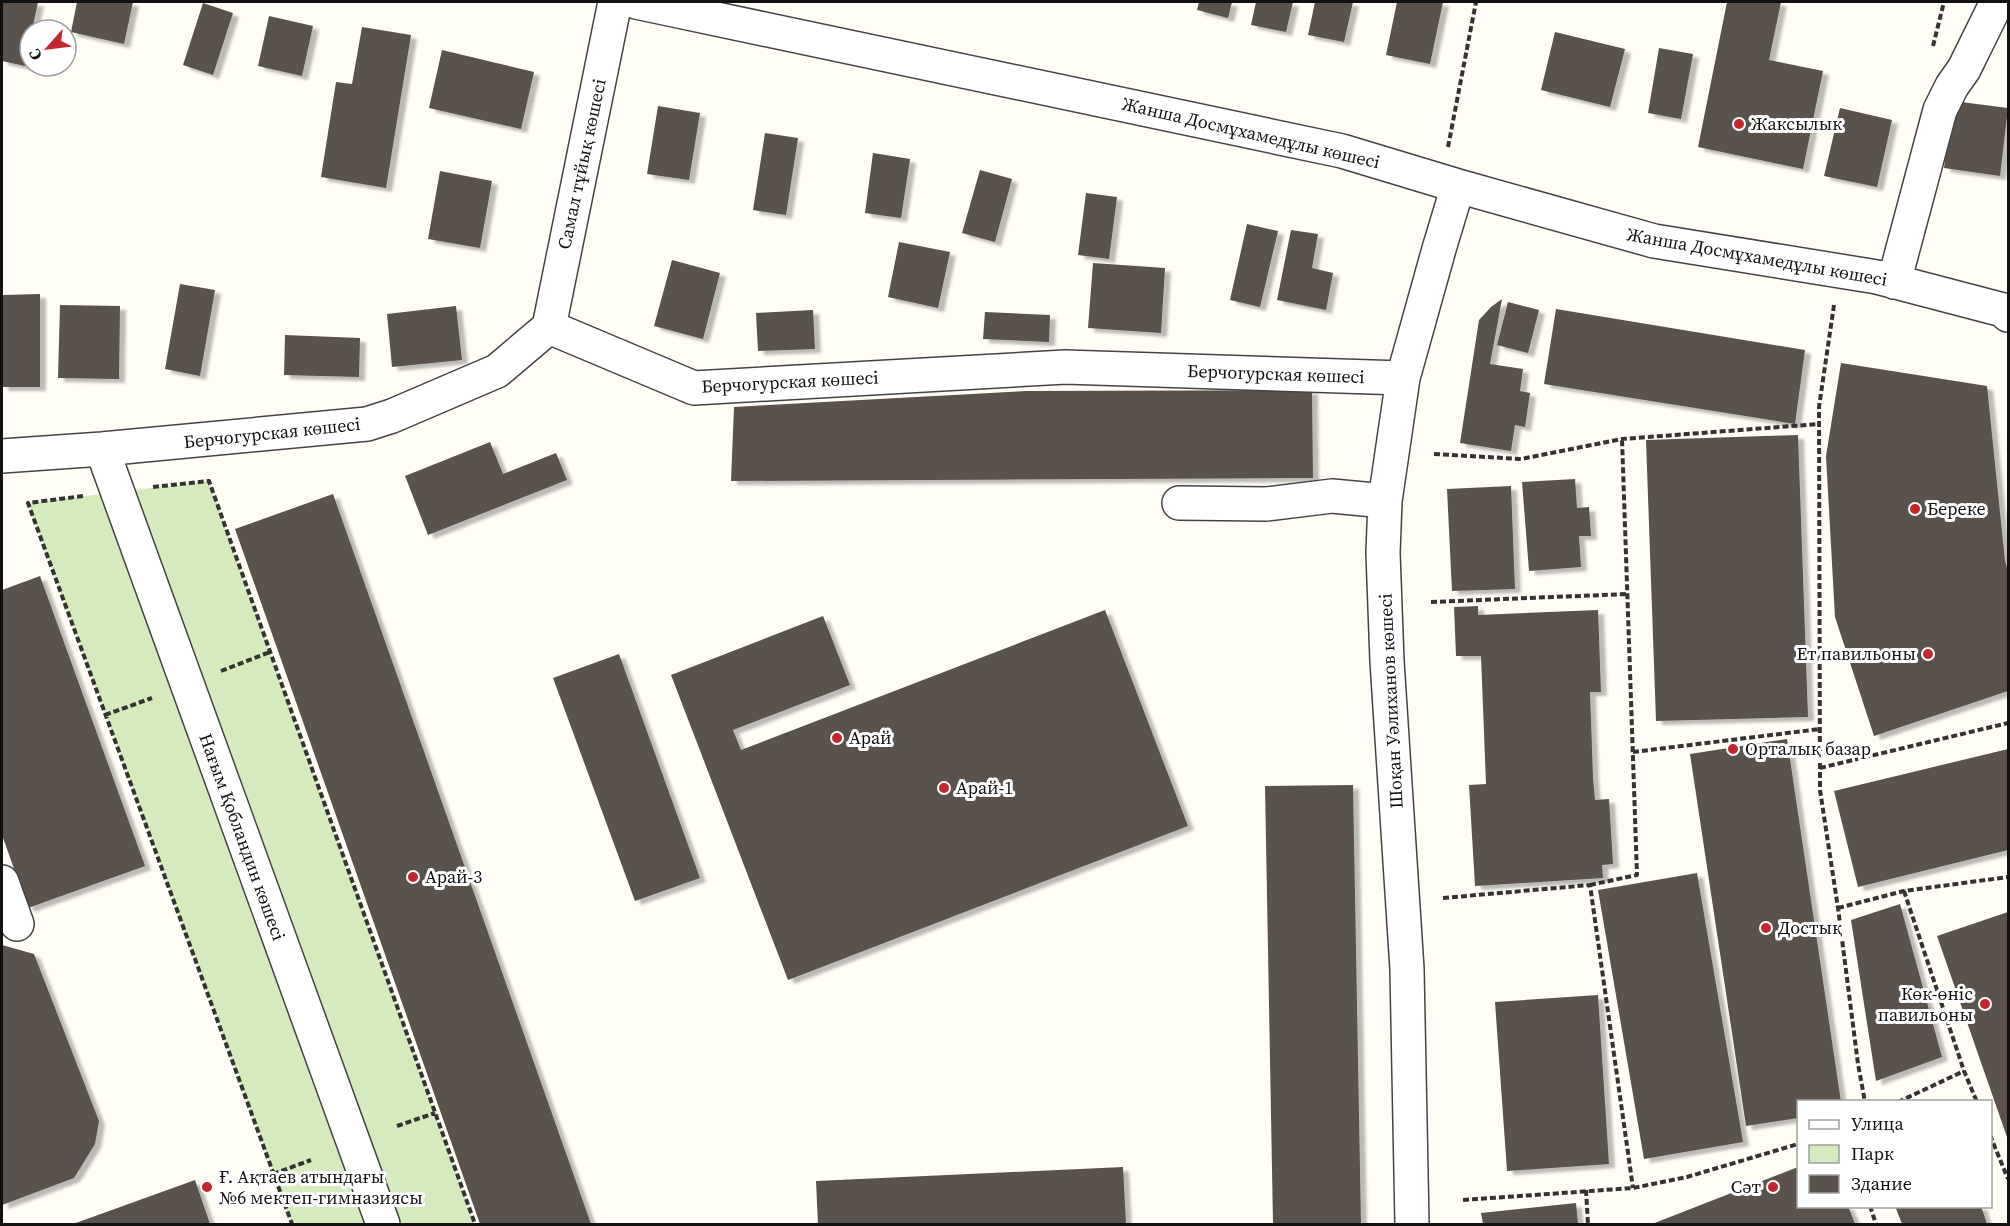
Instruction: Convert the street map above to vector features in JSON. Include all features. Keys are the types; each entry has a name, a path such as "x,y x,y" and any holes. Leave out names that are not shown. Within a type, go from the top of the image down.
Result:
{"street":[{"name":"Самал тұйық көшесі","path":"549,327 615,2"},
{"name":"Жанша Досмұхамедұлы көшесі","path":"636,2 1342,151 1654,241 1894,282 2006,313"},
{"path":"1894,282 1940,110 1964,69 1997,2"},
{"name":"Шоқан Уәлиханов көшесі","path":"1412,1224 1407,969 1387,661 1383,553 1385,501 1403,378 1438,249 1450,183"},
{"name":"Берчогурская көшесі","path":"2,456 367,424 392,416 497,371 549,327 694,388 1065,367 1403,378"},
{"name":"Нағым Қобландин көшесі","path":"102,449 383,1224"},
{"path":"1179,503 1266,504 1332,496 1385,501"},
{"path":"2,882 17,924"}],"path":[{"path":"1450,183 1476,2"},
{"path":"1838,271 1819,407 1820,790 1865,1100"},
{"path":"1434,454 1521,459 1622,439 1819,424"},
{"path":"1443,898 1590,885 1637,875 1622,439"},
{"path":"209,481 476,1224"},
{"path":"28,503 292,1224"},
{"path":"1431,602 1627,594"},
{"path":"221,670 270,652"},
{"path":"105,715 152,698"},
{"path":"1820,768 2008,723"},
{"path":"1633,752 1820,729"},
{"path":"1838,908 1904,891 2008,877"},
{"path":"1590,885 1633,1188"},
{"path":"1904,891 1964,1071 1977,1100"},
{"path":"1900,1100 1964,1071"},
{"path":"397,1126 435,1113"},
{"path":"1992,1140 2008,1179"},
{"path":"1463,1200 1633,1188 1688,1177 1797,1144"},
{"path":"273,1174 311,1160"},
{"path":"1586,1190 1588,1224"},
{"path":"1871,1208 1876,1224"}],"green space":[{"path":"209,481 475,1224 292,1224 28,503"}],"building":[{"path":"2,2 38,2 35,18 18,18 18,64 2,61"},
{"path":"77,2 133,2 124,44 78,34 78,18 74,18"},
{"path":"1199,2 1232,2 1228,18 1197,10"},
{"path":"1256,2 1293,2 1286,32 1251,25"},
{"path":"1315,2 1353,2 1344,42 1308,35"},
{"path":"1397,2 1443,2 1430,64 1386,55"},
{"path":"1727,2 1781,2 1769,60 1823,71 1803,169 1698,147"},
{"path":"203,3 233,13 213,75 183,65"},
{"path":"269,16 313,26 302,76 258,66"},
{"path":"362,27 411,35 386,188 321,177 336,82 352,84"},
{"path":"1555,32 1625,49 1610,107 1541,90"},
{"path":"1659,48 1693,54 1681,119 1648,113"},
{"path":"442,50 534,72 521,129 429,108"},
{"path":"1953,101 2008,108 2000,176 1944,168"},
{"path":"658,106 700,113 689,180 647,174"},
{"path":"1840,108 1892,120 1877,187 1824,176"},
{"path":"765,133 798,138 786,215 753,210"},
{"path":"873,153 910,159 901,218 865,213"},
{"path":"980,170 1012,179 995,242 962,233"},
{"path":"440,171 492,181 480,248 428,239"},
{"path":"1086,193 1117,197 1109,259 1078,255"},
{"path":"1247,224 1278,231 1260,307 1230,300"},
{"path":"1291,230 1318,234 1312,268 1333,273 1326,310 1277,300"},
{"path":"899,242 950,252 938,308 888,297"},
{"path":"672,260 720,273 703,339 654,326"},
{"path":"1093,263 1165,268 1161,333 1088,328"},
{"path":"180,284 215,290 200,376 165,369"},
{"path":"40,294 40,387 2,387 2,295"},
{"path":"1502,299 1490,364 1523,369 1520,391 1530,393 1525,427 1515,425 1511,451 1460,443 1479,320"},
{"path":"1508,302 1539,310 1528,353 1497,345"},
{"path":"60,305 120,306 119,379 58,378"},
{"path":"456,306 462,360 392,367 387,314"},
{"path":"1556,309 1805,350 1795,424 1544,384"},
{"path":"813,310 815,349 758,351 756,313"},
{"path":"985,312 1050,315 1049,342 983,339"},
{"path":"285,335 360,338 359,377 284,375"},
{"name":"Береке","path":"1841,363 1987,386 2005,561 2008,571 2008,691 1874,736 1835,617 1826,456"},
{"path":"1312,390 1313,478 731,481 734,407 1026,391"},
{"path":"1798,435 1808,717 1656,721 1646,440"},
{"path":"490,442 503,474 556,453 567,480 428,535 405,476"},
{"path":"1575,479 1577,508 1589,507 1591,536 1579,536 1581,567 1529,571 1522,482"},
{"path":"1511,486 1515,589 1452,591 1447,489"},
{"name":"Арай-3","path":"333,494 591,1224 480,1224 235,529"},
{"path":"40,576 145,866 28,908 2,835 2,590"},
{"path":"1478,606 1478,615 1598,610 1601,692 1590,692 1593,778 1595,800 1609,799 1613,864 1602,865 1603,878 1475,886 1469,785 1486,784 1481,656 1456,656 1454,607"},
{"name":"Арай-1","path":"1105,610 1188,826 788,980 671,675 823,616 850,685 733,730 741,750"},
{"path":"619,654 700,878 635,901 553,678"},
{"name":"Достық","path":"1787,739 1841,1100 1797,1100 1797,1118 1746,1126 1690,754"},
{"path":"2008,749 2008,850 1858,887 1834,791"},
{"path":"1353,785 1361,1224 1273,1224 1265,786"},
{"path":"1697,873 1743,1142 1644,1159 1598,890"},
{"path":"1900,904 1942,1057 1876,1081 1851,920"},
{"name":"Көк-өніс павильоны","path":"2008,912 2008,1140 1937,936"},
{"path":"2,945 34,954 99,1121 95,1144 74,1178 2,1205"},
{"path":"1598,995 1609,1164 1507,1171 1495,1002"},
{"path":"1123,1167 1126,1224 818,1224 816,1181"},
{"name":"Сәт","path":"1797,1167 1797,1208 1849,1208 1855,1224 1652,1224"},
{"path":"195,1180 210,1224 73,1224"},
{"path":"1576,1203 1578,1224 1483,1224 1481,1213"},
{"path":"1896,1208 1982,1208 1987,1224 1902,1224"}],"place":[{"name":"Жаксылык","path":"1739,124"},
{"name":"Береке","path":"1915,509"},
{"name":"Ет павильоны","path":"1928,654"},
{"name":"Арай","path":"837,738"},
{"name":"Орталық базар","path":"1733,749"},
{"name":"Арай-1","path":"944,788"},
{"name":"Арай-3","path":"413,877"},
{"name":"Достық","path":"1766,928"},
{"name":"Көк-өніс павильоны","path":"1985,1004"},
{"name":"Ғ. Ақтаев атындағы №6 мектеп-гимназиясы","path":"207,1187"},
{"name":"Сәт","path":"1773,1187"}]}
